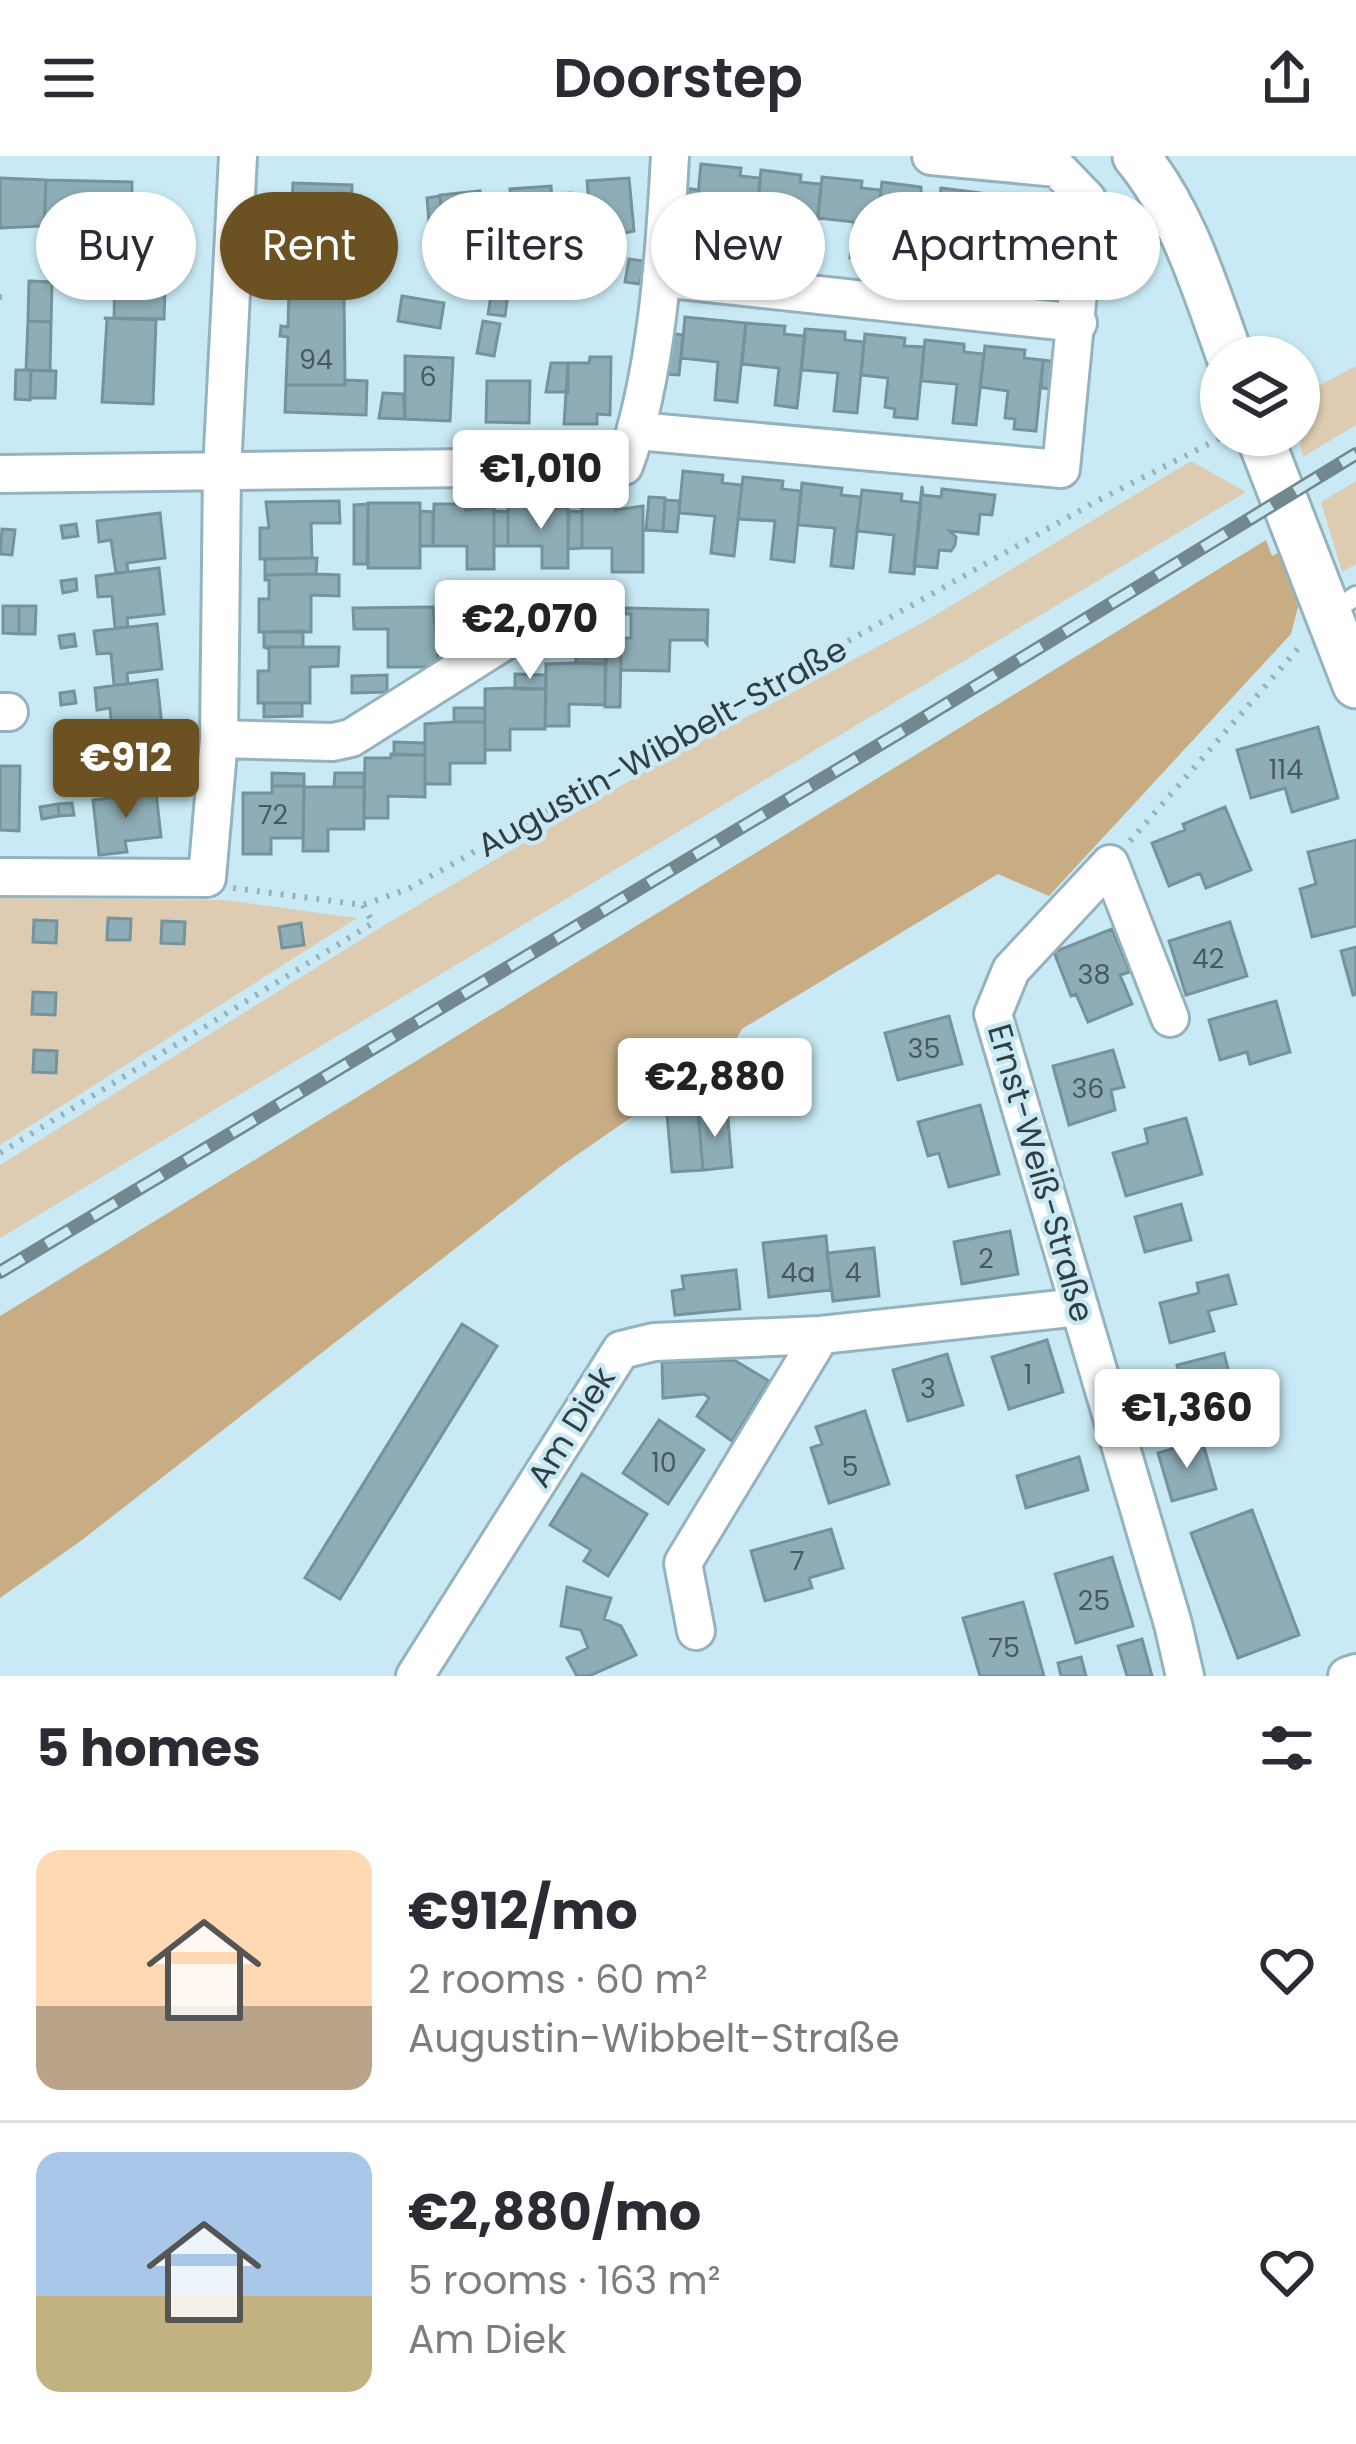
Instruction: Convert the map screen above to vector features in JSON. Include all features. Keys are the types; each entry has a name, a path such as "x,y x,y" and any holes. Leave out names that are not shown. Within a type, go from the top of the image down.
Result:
{"street":[{"path":"0,877 208,878 219,739 222,470 238,156"},
{"path":"667,192 670,156"},
{"path":"637,431 1061,469 1087,199 1058,168 931,156"},
{"path":"1136,156 1174,212 1222,336"},
{"path":"825,296 1078,323"},
{"path":"0,474 624,466 637,431 658,300"},
{"path":"1268,456 1342,605 1356,686"},
{"path":"219,739 351,739 516,634"},
{"path":"1110,865 1170,1018"},
{"name":"Ernst-Weiß-Straße","path":"1110,865 1011,970 993,1013 1185,1676"},
{"name":"Am Diek","path":"415,1676 621,1350 653,1342 821,1335 1079,1307"},
{"path":"696,1631 683,1563 821,1335"},
{"path":"1347,1676 1356,1673"}],"path":[{"name":"Augustin-Wibbelt-Straße","path":"208,878 238,890 363,905 408,889 1095,502 1200,448"},
{"path":"1110,865 1342,605"},
{"path":"0,1153 373,923 363,905"}],"shaded area":[{"path":"1356,366 1356,425 1320,447 1320,385"},
{"path":"1191,461 1246,492 0,1238 0,1165 386,924 658,764 924,622"},
{"path":"1356,481 1356,564 1342,572 1321,502"},
{"path":"1266,540 1272,556 1280,552 1300,599 1291,634 1049,896 998,874 742,1029 731,1048 561,1166 82,1540 0,1598 0,1316"},
{"path":"0,898 224,900 357,918 0,1145"}],"building":[{"path":"701,164 741,168 740,176 760,178 759,192 698,192"},
{"path":"761,170 801,175 800,182 821,184 820,192 759,192"},
{"path":"822,177 862,181 861,188 881,190 849,192 849,221 825,219 825,192 821,192"},
{"path":"0,178 46,180 46,192 36,192 36,226 0,228"},
{"path":"629,178 634,231 627,232 627,192 588,192 587,181"},
{"path":"46,180 132,182 132,192 46,192"},
{"path":"882,182 921,187 921,192 881,192"},
{"path":"293,183 352,185 352,192 293,192"},
{"path":"551,186 551,192 510,192"},
{"path":"629,259 644,261 640,284 627,282"},
{"path":"29,281 36,281 36,300 52,300 51,322 28,321"},
{"path":"402,296 444,303 440,328 398,321"},
{"path":"114,300 165,300 164,319 114,318"},
{"path":"289,300 344,300 345,385 286,385 288,337 280,336 281,326 288,327"},
{"path":"490,300 507,300 505,316 488,314"},
{"path":"685,317 746,323 737,402 715,400 718,362 681,358"},
{"path":"104,318 156,320 153,404 102,402"},
{"path":"28,321 51,322 50,371 26,370"},
{"path":"483,321 500,324 494,356 477,353"},
{"path":"746,323 785,326 784,334 805,336 797,408 775,405 779,368 742,364"},
{"path":"805,329 845,332 845,340 864,342 857,413 834,411 838,373 801,370"},
{"path":"670,333 683,335 679,375 665,374"},
{"path":"865,334 905,338 904,346 924,347 917,419 894,417 895,409 885,407 888,378 861,375"},
{"path":"925,340 964,344 964,352 984,354 976,425 953,423 957,384 921,381"},
{"path":"985,346 1025,350 1024,358 1043,360 1036,431 1014,429 1015,419 1005,418 1008,391 980,387"},
{"path":"405,356 453,358 450,421 405,419"},
{"path":"590,357 611,357 610,415 597,414 597,424 564,424 568,363 589,363"},
{"path":"1043,360 1057,362 1054,389 1041,388"},
{"path":"551,363 568,363 568,392 546,392"},
{"path":"16,370 31,370 30,400 15,399"},
{"path":"31,370 56,371 55,398 30,398"},
{"path":"345,380 367,381 366,415 285,412 286,385 345,385"},
{"path":"487,381 530,381 529,423 486,422"},
{"path":"383,393 403,394 405,419 379,418"},
{"path":"683,471 723,475 722,483 742,485 734,556 711,553 715,516 679,513"},
{"path":"743,477 783,481 782,489 801,491 794,562 771,559 775,521 738,519"},
{"path":"802,483 842,488 841,495 861,497 853,568 831,566 835,528 798,525"},
{"path":"922,486 923,495 941,497 942,489 995,495 992,515 980,514 978,534 950,531 956,537 955,545 951,551 939,550 937,568 914,566"},
{"path":"862,490 902,494 901,501 921,503 914,574 890,572 894,535 857,531"},
{"path":"649,497 665,498 663,531 646,530"},
{"path":"665,500 680,501 677,532 663,531"},
{"path":"339,501 340,523 311,523 312,558 260,559 260,528 269,528 266,502"},
{"path":"368,503 420,503 420,568 368,568"},
{"path":"368,504 367,564 354,564 354,505"},
{"path":"434,504 465,504 466,510 494,507 494,569 467,569 467,546 433,546"},
{"path":"508,504 540,504 540,510 568,507 568,568 542,568 542,546 508,546"},
{"path":"582,504 615,504 615,510 643,506 643,572 612,572 612,548 582,548"},
{"path":"420,511 433,512 433,546 420,546"},
{"path":"494,511 508,512 508,546 494,546"},
{"path":"569,511 582,512 582,548 568,549"},
{"path":"160,513 165,558 127,563 128,572 116,573 111,540 99,542 97,521"},
{"path":"76,524 78,536 63,538 61,526"},
{"path":"2,529 15,530 12,555 0,554"},
{"path":"317,558 316,574 265,575 265,559"},
{"path":"159,568 164,614 127,618 128,627 115,628 112,596 98,597 96,576"},
{"path":"265,575 339,575 339,596 311,595 311,632 259,632 259,599 269,599"},
{"path":"76,579 77,590 63,593 61,581"},
{"path":"3,606 19,606 19,634 3,633"},
{"path":"19,606 36,606 35,634 19,634"},
{"path":"433,607 439,667 388,667 388,629 354,629 353,608"},
{"path":"625,608 708,610 707,644 704,640 670,640 669,671 621,670 620,638 631,638 631,614 625,614"},
{"path":"157,624 162,669 127,673 128,684 114,685 111,653 97,654 94,631"},
{"path":"303,631 303,647 264,647 264,632"},
{"path":"74,634 76,646 61,648 59,636"},
{"path":"264,647 339,647 338,666 310,667 310,703 258,703 258,671 269,671 269,649"},
{"path":"576,649 606,650 605,664 576,663"},
{"path":"606,654 621,655 620,707 605,707"},
{"path":"546,664 605,664 605,705 569,704 569,726 545,726"},
{"path":"515,674 546,675 546,689 515,689"},
{"path":"387,675 387,692 352,693 352,676"},
{"path":"157,680 162,726 127,729 128,740 113,742 110,708 97,710 95,688"},
{"path":"485,689 546,689 545,729 510,729 510,750 485,750"},
{"path":"74,691 76,703 61,705 60,693"},
{"path":"264,703 302,703 302,716 264,717"},
{"path":"454,708 485,708 485,722 454,722"},
{"path":"485,722 485,763 450,763 450,784 425,784 425,724"},
{"path":"1318,727 1338,798 1292,812 1285,788 1251,798 1237,750"},
{"path":"157,737 162,781 126,786 127,796 113,798 109,765 74,768 70,760 60,760 58,749"},
{"path":"394,742 425,743 425,755 394,755"},
{"path":"391,754 425,755 425,797 388,796 388,818 364,818 365,758 391,758"},
{"path":"0,766 20,766 19,831 0,830"},
{"path":"272,773 304,774 304,786 272,786"},
{"path":"335,773 364,773 364,787 334,787"},
{"path":"272,786 304,786 303,838 271,838 271,854 243,854 243,793 272,793"},
{"path":"304,787 364,787 364,829 328,829 328,851 303,851"},
{"path":"156,792 161,837 125,841 127,852 99,855 93,800"},
{"path":"72,803 74,815 59,816 58,804"},
{"path":"58,804 59,816 42,819 40,807"},
{"path":"1225,807 1251,870 1206,888 1200,873 1169,886 1152,843"},
{"path":"1356,840 1356,926 1312,937 1300,889 1316,884 1308,852"},
{"path":"108,918 131,919 130,940 107,940"},
{"path":"34,920 57,921 56,943 33,942"},
{"path":"162,921 185,922 184,944 161,943"},
{"path":"1230,922 1247,976 1186,995 1169,941"},
{"path":"301,923 304,945 282,948 279,927"},
{"path":"1112,929 1130,972 1120,975 1132,1004 1088,1022 1076,994 1071,996 1054,952"},
{"path":"1356,947 1356,994 1353,995 1341,951"},
{"path":"33,992 56,993 55,1015 32,1014"},
{"path":"1276,1001 1290,1052 1250,1064 1247,1052 1220,1060 1209,1020"},
{"path":"949,1016 962,1064 898,1080 885,1033"},
{"path":"34,1050 57,1051 56,1073 33,1072"},
{"path":"1113,1050 1124,1087 1111,1090 1115,1110 1069,1125 1053,1066"},
{"path":"980,1105 999,1174 949,1187 939,1153 928,1156 918,1122"},
{"path":"727,1109 732,1167 703,1170 698,1112"},
{"path":"698,1112 703,1170 672,1172 667,1114"},
{"path":"1186,1118 1202,1174 1126,1196 1113,1153 1148,1143 1145,1129"},
{"path":"1181,1204 1191,1240 1145,1252 1135,1217"},
{"path":"1010,1231 1018,1274 962,1284 954,1242"},
{"path":"826,1236 831,1290 769,1297 763,1243"},
{"path":"874,1248 879,1296 833,1301 827,1253"},
{"path":"736,1270 740,1309 675,1315 672,1291 684,1289 682,1276"},
{"path":"1228,1275 1236,1304 1208,1311 1214,1331 1170,1343 1160,1303 1199,1293 1197,1283"},
{"path":"462,1324 497,1346 340,1599 305,1578"},
{"path":"1047,1340 1063,1392 1009,1409 992,1357"},
{"path":"1224,1353 1234,1393 1188,1406 1177,1365"},
{"path":"947,1354 963,1405 908,1421 893,1370"},
{"path":"734,1360 769,1381 732,1441 697,1416 709,1398 704,1394 663,1398 662,1362"},
{"path":"865,1411 889,1484 829,1503 811,1448 822,1444 816,1427"},
{"path":"659,1420 704,1450 668,1504 623,1473"},
{"path":"1202,1440 1216,1489 1172,1501 1158,1453"},
{"path":"1079,1457 1088,1490 1026,1508 1017,1476"},
{"path":"582,1474 647,1514 608,1576 584,1561 591,1550 550,1525"},
{"path":"1252,1510 1299,1635 1238,1658 1191,1533"},
{"path":"831,1529 843,1568 809,1578 812,1588 765,1601 751,1551"},
{"path":"1112,1557 1133,1626 1076,1643 1055,1574"},
{"path":"567,1587 611,1598 604,1619 621,1626 636,1655 589,1676 577,1676 567,1658 588,1648 581,1630 561,1626"},
{"path":"1023,1602 1044,1676 980,1676 963,1618"},
{"path":"1142,1639 1152,1676 1127,1676 1118,1646"},
{"path":"1081,1657 1086,1676 1061,1676 1058,1663"}],"railway":[{"path":"0,1272 1356,454"}]}
